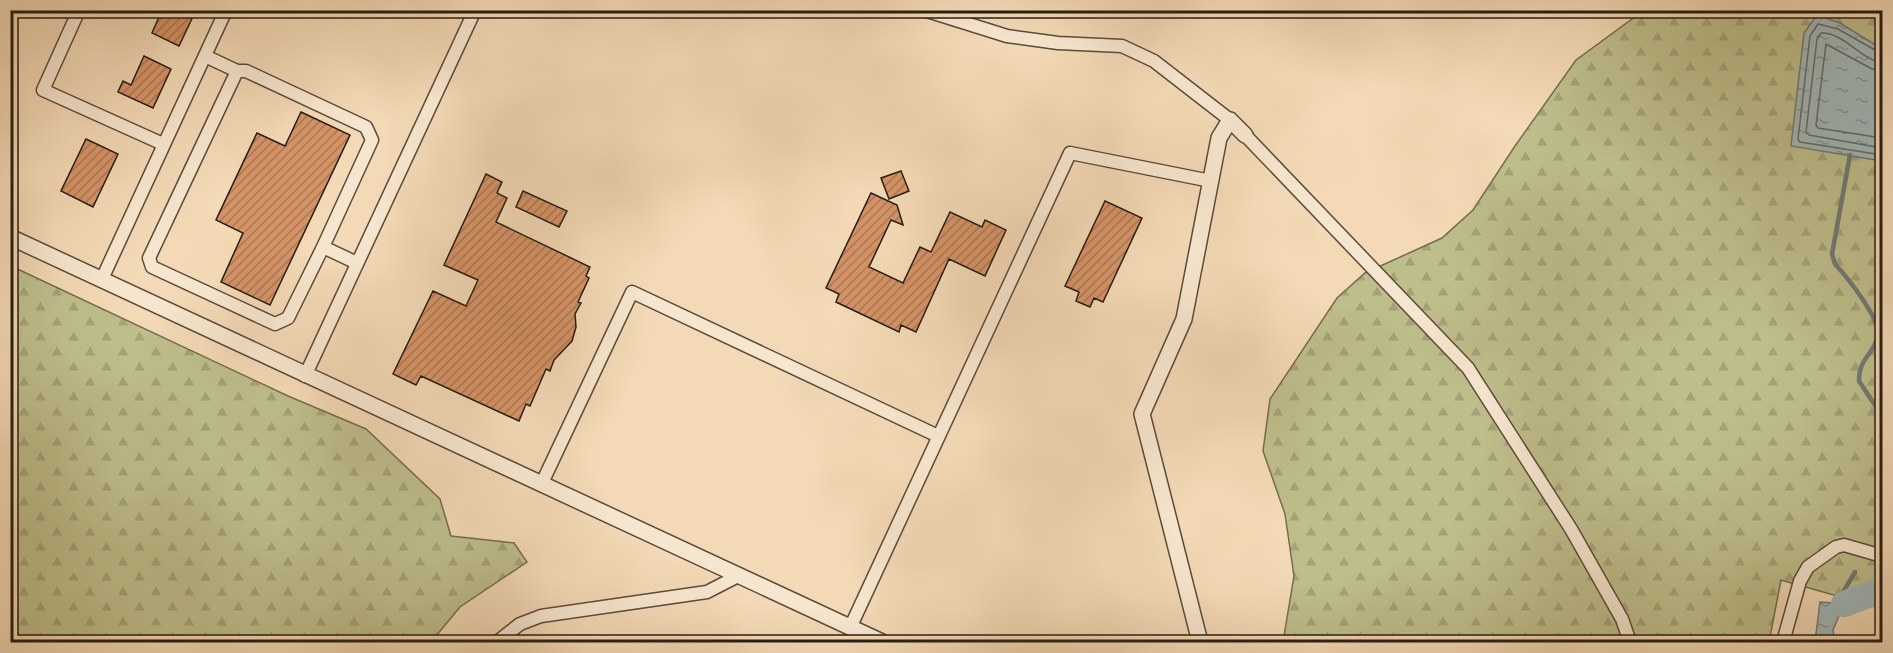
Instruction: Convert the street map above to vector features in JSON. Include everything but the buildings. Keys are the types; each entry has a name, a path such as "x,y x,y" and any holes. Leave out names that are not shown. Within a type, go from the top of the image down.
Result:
{"street":[{"path":"80,10 43,90 163,144"},
{"path":"102,279 226,10"},
{"path":"305,375 475,10"},
{"path":"924,10 1016,37 1058,43 1122,46 1154,61 1230,120 1468,368 1571,529 1622,619 1630,642"},
{"path":"205,56 237,71 246,71 366,127 372,140 288,318 275,324 152,267 149,258 237,71"},
{"path":"1200,642 1142,414 1184,319 1219,138 1230,120"},
{"path":"849,627 1070,153 1211,181"},
{"path":"10,237 882,642"},
{"path":"323,247 357,263"},
{"path":"542,483 632,292 938,436"},
{"path":"1783,642 1800,581 1808,567 1836,547 1844,545 1882,556"},
{"path":"496,642 520,624 541,616 707,592 740,575"}],"green space":[{"path":"1643,11 1882,11 1882,642 1876,607 1781,580 1769,642 1283,642 1294,576 1285,514 1263,451 1270,399 1337,298 1365,273 1442,238 1473,210 1576,60"},
{"path":"11,266 288,396 366,429 440,499 451,536 514,543 527,562 460,607 431,642 11,642"}],"water":[{"path":"1817,15 1840,23 1882,49 1882,161 1791,146 1804,33"},
{"path":"1820,602 1844,604 1833,630 1835,642 1815,642"}],"waterway":[{"path":"1850,155 1832,254 1835,264 1862,298 1877,328 1878,335 1874,347 1861,367 1859,381 1882,416"},
{"path":"1879,541 1882,536"},
{"path":"1836,604 1855,572"},
{"path":"1844,604 1882,590"}]}
